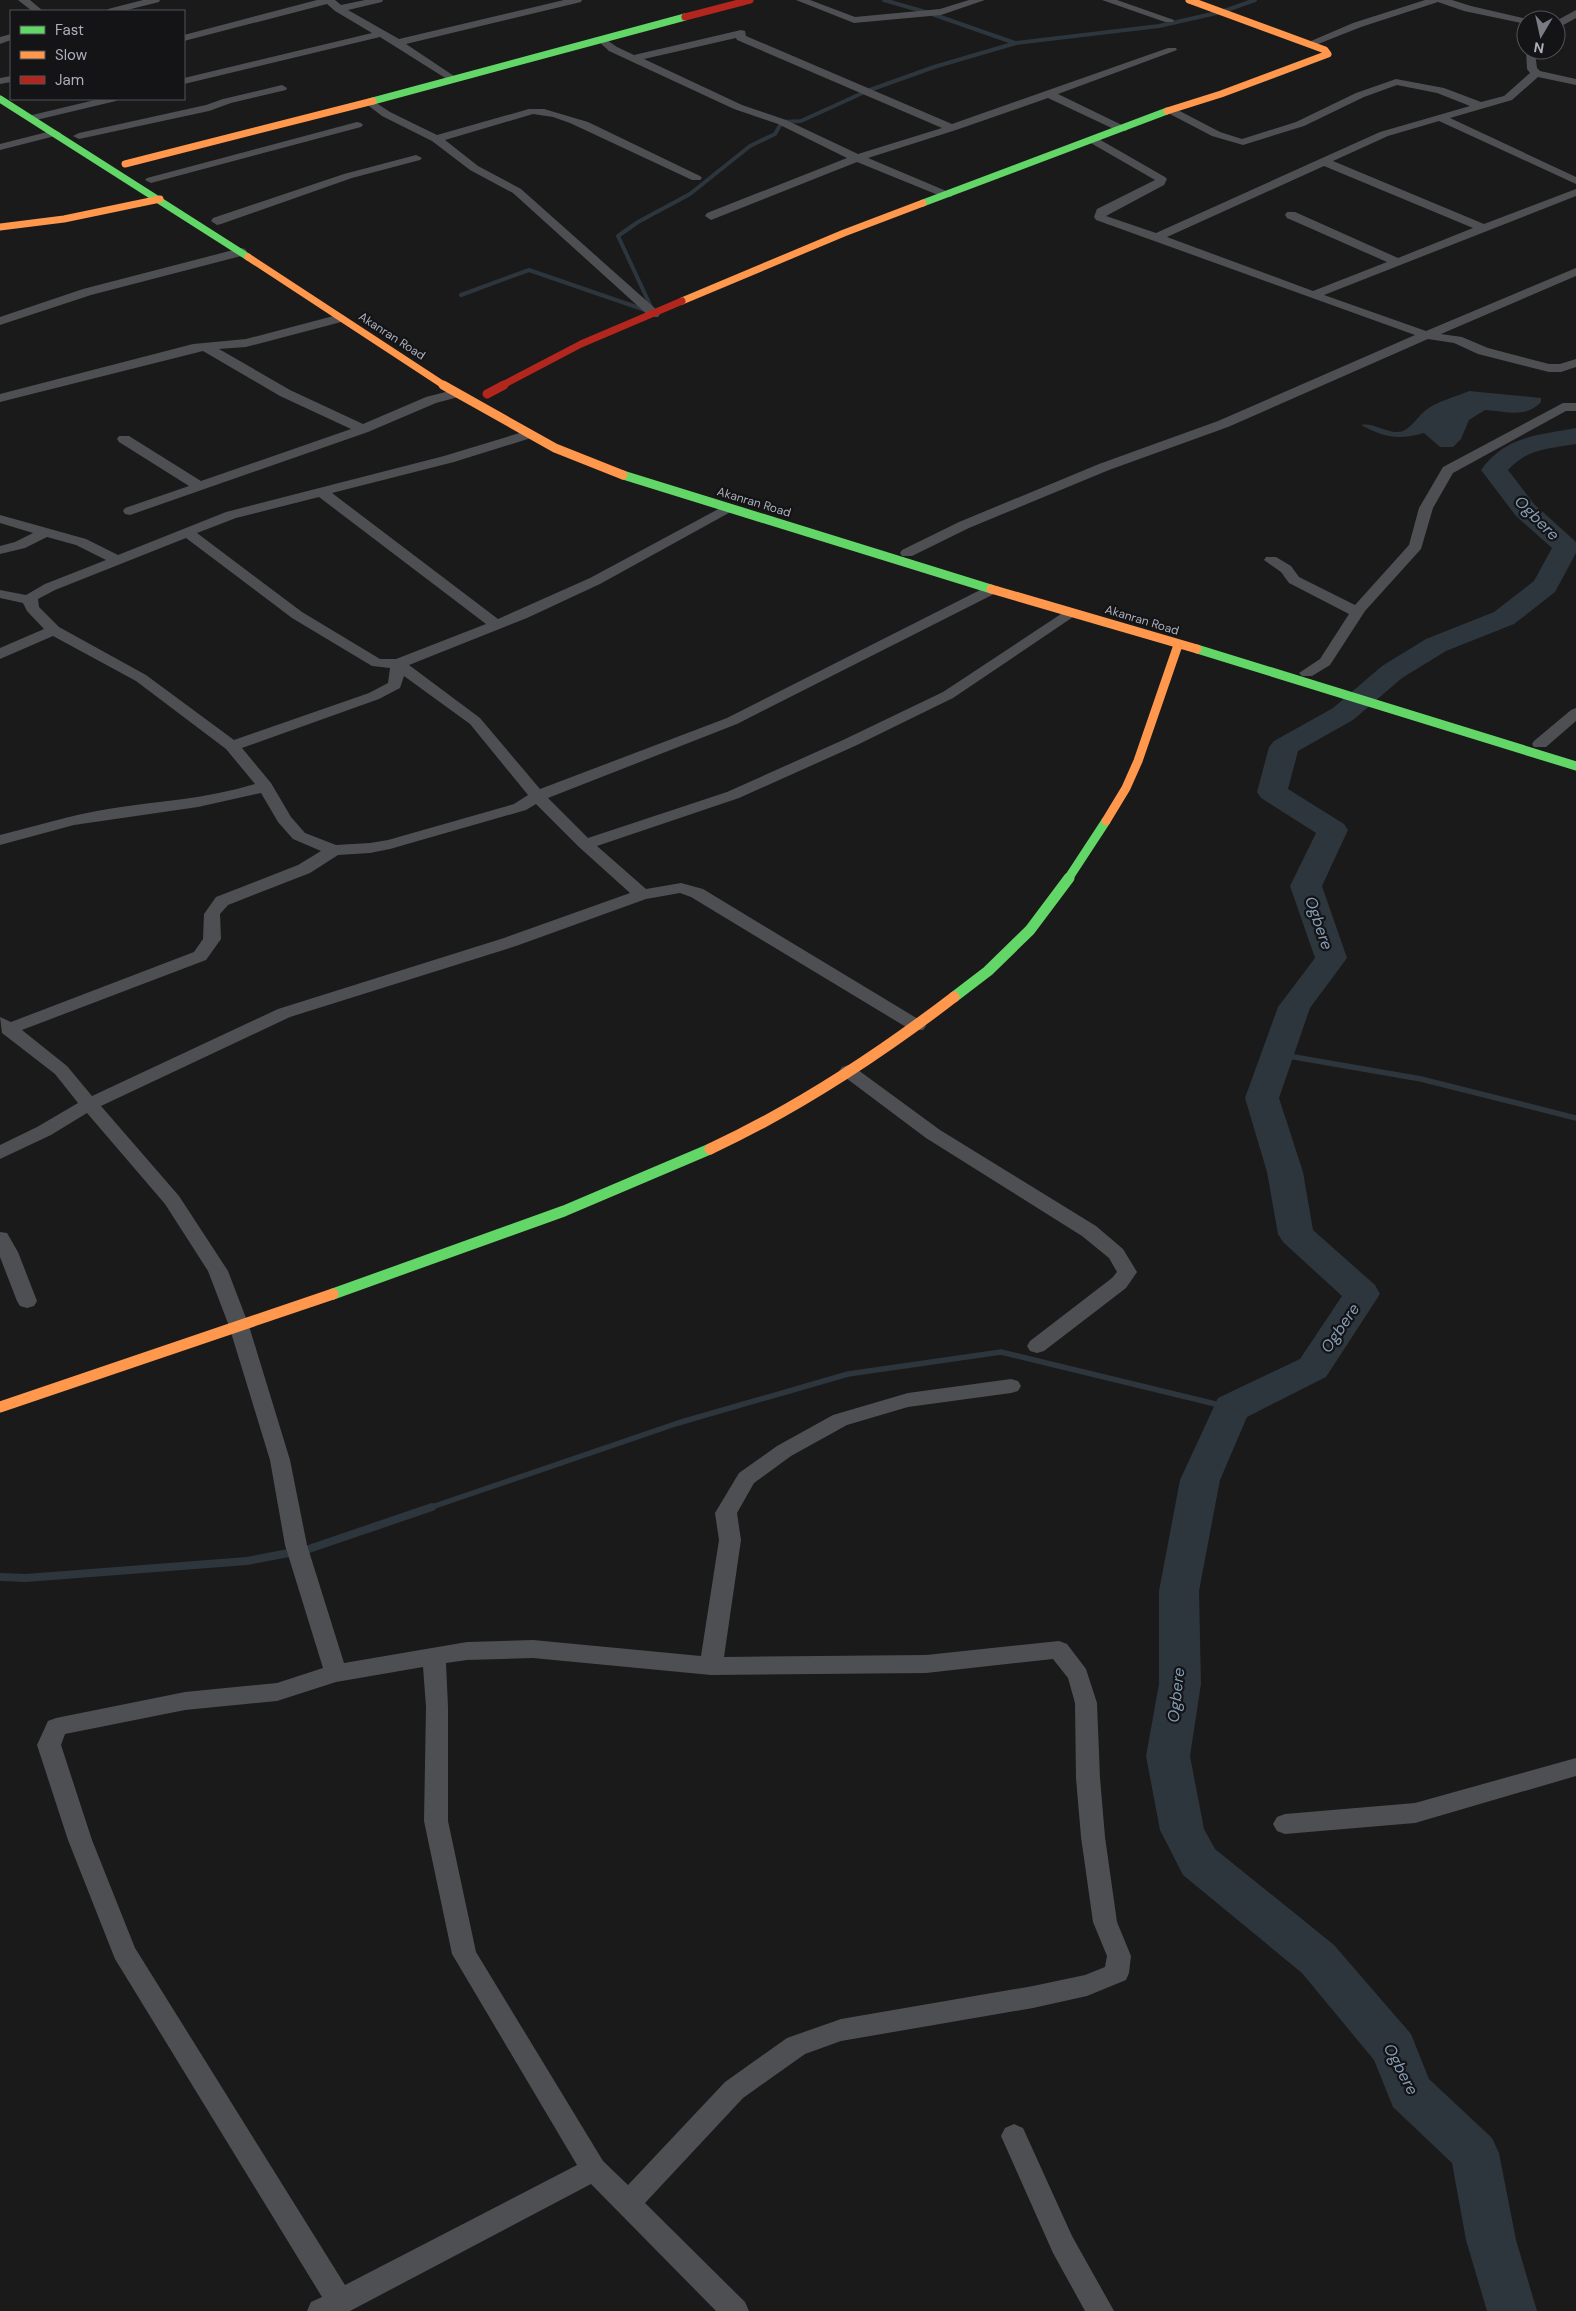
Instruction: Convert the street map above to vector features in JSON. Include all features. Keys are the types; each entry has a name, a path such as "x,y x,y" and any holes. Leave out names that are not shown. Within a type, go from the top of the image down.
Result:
{"street":[{"path":"23,0 37,10"},
{"path":"116,10 155,0"},
{"path":"185,38 329,0 339,9 397,43 450,78"},
{"path":"339,9 378,0"},
{"path":"397,43 577,0"},
{"path":"118,160 369,101 750,0"},
{"path":"801,0 854,20 941,12 980,0"},
{"path":"1107,0 1169,20"},
{"path":"487,394 580,344 836,237 1122,130 1170,110 1221,94 1328,54 1325,50 1189,0"},
{"path":"1309,44 1357,25 1435,0"},
{"path":"1442,0 1468,9 1516,19"},
{"path":"635,58 741,32 741,38 952,128"},
{"path":"185,81 380,34"},
{"path":"600,40 613,49 738,107 782,122 857,158 947,195"},
{"path":"711,216 857,158 952,128 1172,50"},
{"path":"1531,60 1532,69 1536,73 1575,80"},
{"path":"1157,237 1384,134 1508,98 1536,73"},
{"path":"1170,110 1236,142 1243,142 1300,124 1360,95 1396,82 1440,90 1480,106"},
{"path":"79,136 209,108 227,101 282,88"},
{"path":"1049,94 1122,130"},
{"name":"Akanran Road","path":"0,99 163,194 240,252 432,378 526,435 590,465 1178,645 1355,693 1576,766"},
{"path":"32,118 108,100"},
{"path":"369,101 386,114 436,138 474,168 517,191 654,314"},
{"name":"Akanran Road","path":"31,104 151,180 163,194"},
{"path":"436,138 533,111 544,112 561,115 583,124 696,178"},
{"path":"1441,118 1576,181"},
{"path":"151,180 357,125"},
{"path":"0,146 55,132"},
{"path":"1093,140 1161,179 1160,183 1101,212 1100,217 1375,318 1427,335 1457,340 1513,360 1549,368 1561,368 1576,363"},
{"path":"218,221 348,176 416,158"},
{"path":"1324,161 1483,228"},
{"path":"1313,295 1395,261 1576,192"},
{"path":"0,227 64,219 163,194"},
{"path":"1291,214 1395,261"},
{"path":"0,321 87,292 240,252"},
{"path":"907,553 964,525 1096,471 1223,424 1576,272"},
{"path":"1557,280 1570,286"},
{"path":"0,398 179,351 246,343 341,318"},
{"path":"204,347 285,393 364,429"},
{"path":"1561,368 1576,374"},
{"path":"432,378 445,374"},
{"path":"130,511 364,429 431,400 457,393"},
{"path":"1308,673 1325,662 1358,612 1416,546 1426,508 1448,470 1563,407 1576,407"},
{"name":"Akanran Road","path":"519,414 544,430 612,460 907,553 1308,673 1355,693"},
{"path":"526,435 449,459 231,515 50,587 32,596 30,600 32,608 54,630 142,678 232,746 265,786 284,819 299,836 334,850 370,848 520,807 536,796 732,721 993,589"},
{"path":"124,439 199,486"},
{"path":"322,492 496,625"},
{"path":"188,533 297,615 377,663 398,664 496,625 594,581 729,509"},
{"path":"0,519 81,542 118,560"},
{"path":"0,550 20,545 47,531"},
{"path":"1271,560 1286,569 1294,580 1358,612"},
{"path":"0,594 30,600"},
{"path":"585,844 733,795 848,743 948,695 1072,613"},
{"path":"0,654 54,630"},
{"path":"0,1407 405,1269 564,1211 719,1146 791,1109 917,1026 988,971 1030,930 1086,854 1130,780 1140,756 1163,681 1178,645"},
{"path":"232,746 374,696 395,685 398,664"},
{"path":"398,664 475,720 536,796 585,844 642,895"},
{"name":"Akanran Road","path":"1386,703 1576,754"},
{"path":"1540,744 1576,713"},
{"path":"0,840 85,818 203,803 245,794 265,786"},
{"path":"4,1025 136,982 200,956 212,939 212,914 222,901 304,869 334,850"},
{"path":"0,1153 44,1131 88,1104 284,1013 510,942 642,895 681,888 697,893 917,1026"},
{"path":"4,1025 61,1070 88,1104 172,1200 218,1271 239,1326 280,1460 298,1552 336,1673"},
{"path":"848,1071 933,1134 1089,1231 1116,1254 1122,1262 1127,1272 1118,1283 1037,1346"},
{"path":"0,1238 8,1252 27,1301"},
{"path":"711,1666 730,1540 726,1512 746,1478 784,1451 840,1420 908,1400 1011,1386"},
{"path":"594,2169 331,2307 124,1952 80,1840 49,1745 56,1727 185,1701 277,1692 336,1673 467,1651 533,1649 711,1666 926,1664 1059,1650 1078,1675 1086,1703 1088,1778 1093,1837 1105,1922 1119,1956 1117,1973 1087,1985 1033,1997 841,2030 796,2046 734,2090 628,2203"},
{"path":"434,1658 437,1707 436,1822 464,1954 594,2169 735,2311"},
{"path":"1285,1824 1415,1813 1576,1767"},
{"path":"1014,2136 1062,2244 1100,2311"}],"shaded area":[{"path":"1469,391 1541,398 1541,402 1528,411 1515,413 1485,410 1469,420 1461,439 1453,447 1440,447 1424,433 1399,437 1377,433 1361,425 1372,425 1393,432 1403,431 1431,407"}],"waterway":[{"path":"884,0 929,13 1015,43"},
{"path":"652,309 618,236 638,222 690,194 750,146 775,134 782,122 801,121 867,91 934,67 1016,43 1159,26 1221,12 1255,0"},
{"path":"461,295 529,270 648,311"},
{"name":"Ogbere","path":"1512,2311 1491,2240 1475,2153 1410,2092 1394,2049 1318,1959 1199,1862 1182,1830 1168,1756 1180,1684 1179,1591 1200,1480 1232,1408 1313,1368 1362,1294 1296,1234 1285,1172 1262,1098 1294,1007 1331,958 1306,886 1333,830 1272,792 1284,747 1343,714 1392,672 1436,645 1504,618 1545,586 1566,547 1525,510 1494,470 1510,453 1531,444 1576,436"},
{"path":"1277,1054 1421,1079 1576,1118"},
{"path":"429,1508 678,1423 848,1374 1001,1352 1232,1408"},
{"path":"303,1551 432,1507"},
{"path":"0,1577 26,1578 247,1561 294,1552"}],"traffic: fast":[{"path":"373,101 685,17"},
{"path":"0,99 248,257"},
{"path":"923,203 1167,111"},
{"path":"623,475 991,589"},
{"path":"1197,649 1576,766"},
{"path":"954,997 988,971 1030,930 1086,854 1106,821"},
{"path":"333,1294 564,1211 710,1149"}],"traffic: slow":[{"path":"1167,111 1221,94 1328,54 1325,50 1189,0"},
{"path":"125,164 373,101"},
{"path":"0,227 64,219 160,199"},
{"path":"682,301 844,233 923,203"},
{"path":"248,257 397,356 491,413 555,448 623,475"},
{"path":"991,589 1197,649"},
{"path":"1106,821 1126,788 1138,761 1178,645"},
{"path":"710,1149 806,1100 897,1040 954,997"},
{"path":"0,1407 333,1294"}],"traffic: jam":[{"path":"685,17 750,0"},
{"path":"487,394 581,344 682,301"}]}
